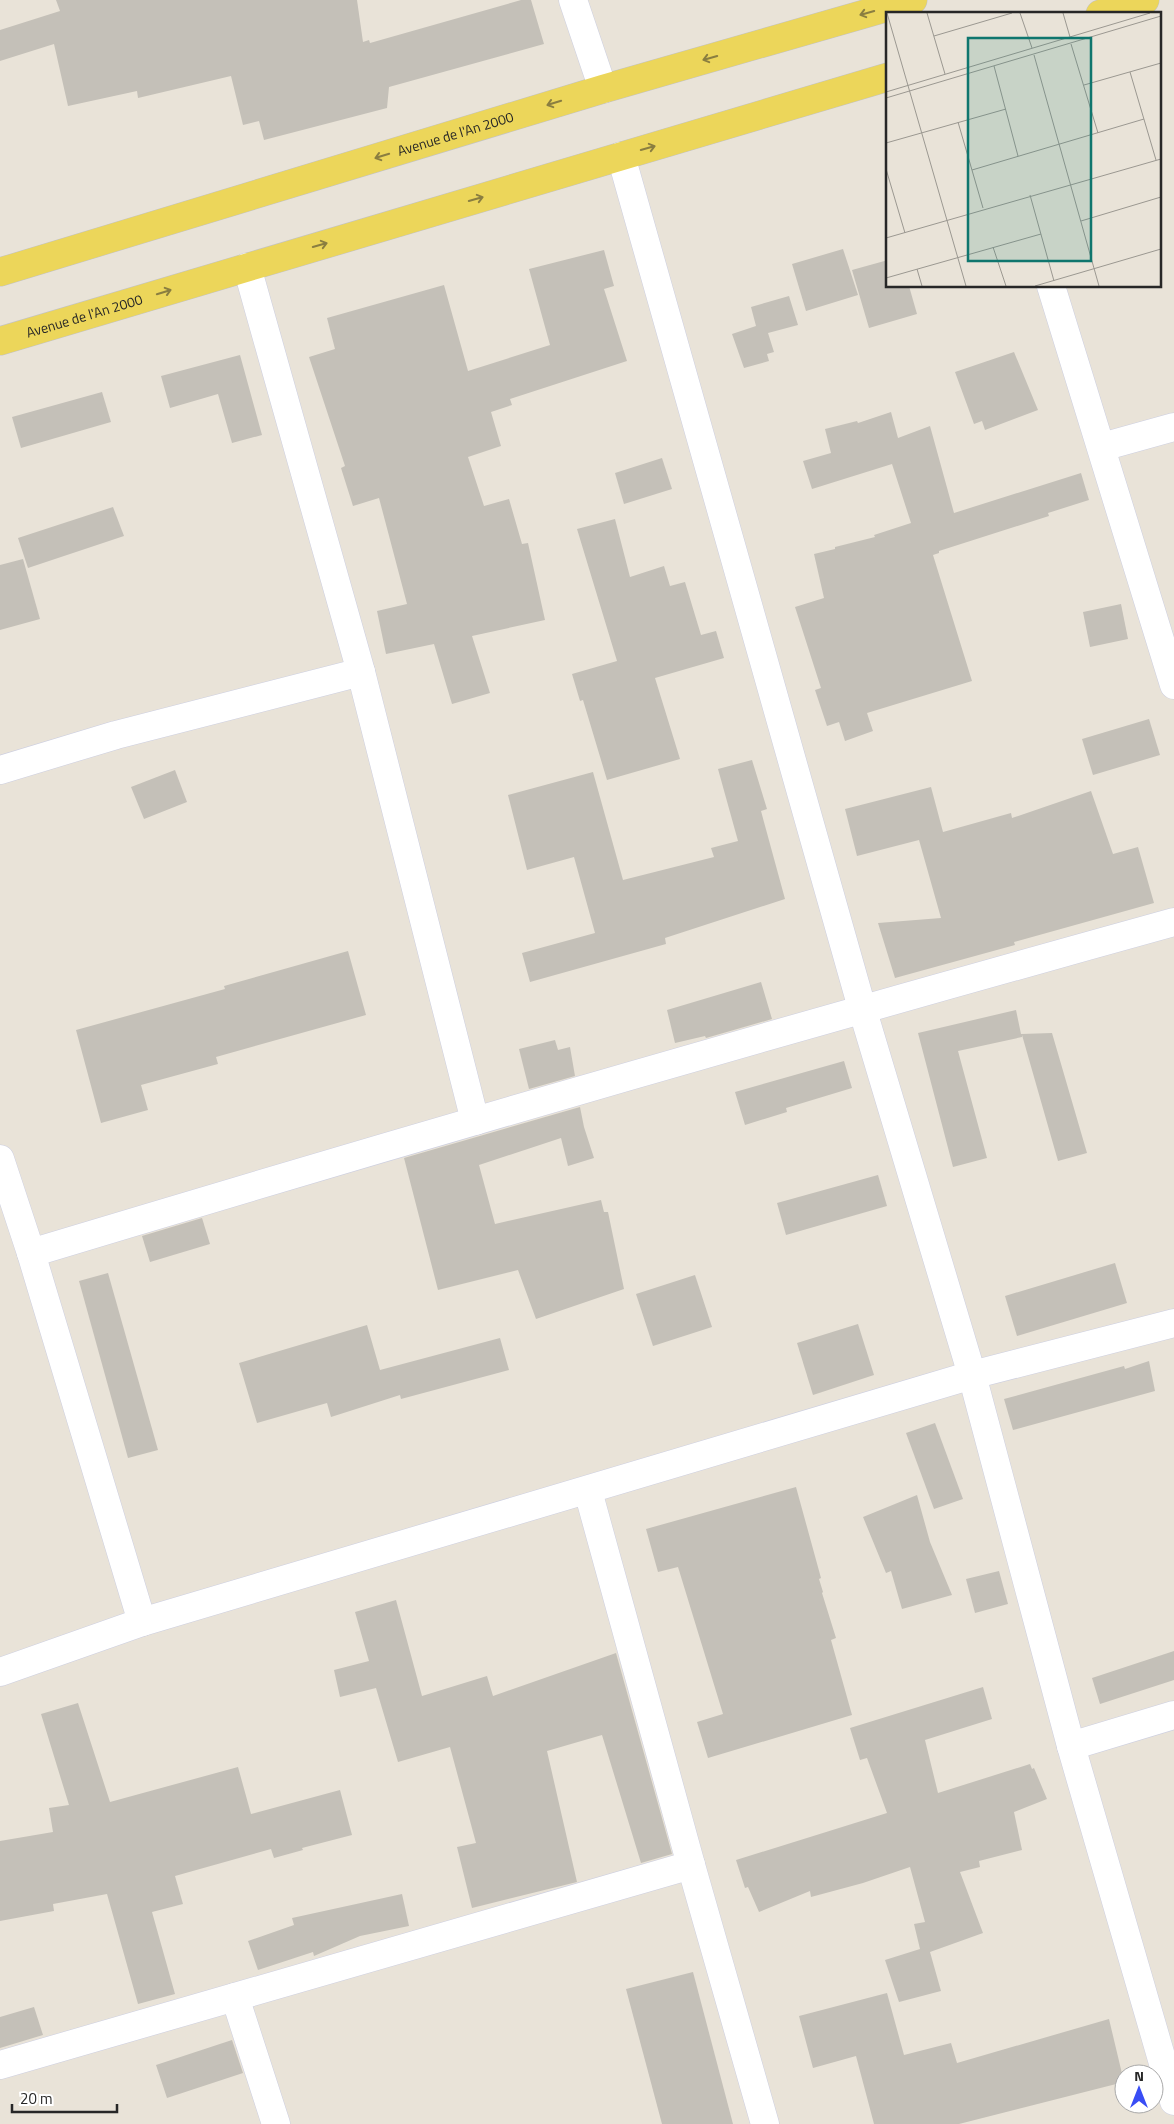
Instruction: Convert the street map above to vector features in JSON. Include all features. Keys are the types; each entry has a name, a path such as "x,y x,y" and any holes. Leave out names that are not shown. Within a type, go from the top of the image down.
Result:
{"main road":[{"name":"Avenue de l'An 2000","path":"0,272 603,89 913,0"},
{"path":"1106,12 1145,0"},
{"name":"Avenue de l'An 2000","path":"0,341 886,78"}],"street":[{"path":"573,0 603,89"},
{"path":"621,156 862,1008 972,1376 1071,1746 1174,2100"},
{"path":"246,267 362,672 475,1121"},
{"path":"1052,288 1174,685"},
{"path":"1102,447 1174,426"},
{"path":"0,770 116,735 362,672"},
{"path":"31,1253 862,1008 1174,922"},
{"path":"0,1159 31,1253 142,1622"},
{"path":"0,1672 142,1622 972,1376 1174,1323"},
{"path":"588,1491 691,1865 765,2124"},
{"path":"1071,1746 1174,1715"},
{"path":"0,2065 691,1865"},
{"path":"235,1997 276,2124"}],"building":[{"path":"56,0 357,0 363,42 369,40 370,43 521,0 531,0 544,44 389,87 387,108 264,140 259,121 243,125 231,76 138,98 137,91 68,106 54,44 0,61 0,30 60,11"},
{"path":"843,249 858,295 806,311 792,264"},
{"path":"604,250 614,286 604,289 627,361 510,399 512,405 491,412 501,446 468,457 484,506 509,499 522,544 528,543 545,620 472,636 490,693 452,704 434,644 386,654 377,611 407,604 379,498 353,506 341,468 345,466 309,357 335,349 327,318 444,285 468,371 550,345 529,269"},
{"path":"886,261 886,288 910,288 917,314 869,328 852,270"},
{"path":"789,296 798,325 768,333 774,352 767,354 769,361 744,368 732,334 756,326 751,307"},
{"path":"1014,352 1038,410 985,430 982,421 974,424 955,372"},
{"path":"240,355 262,435 232,443 218,394 170,408 161,376"},
{"path":"102,392 111,422 21,448 12,417"},
{"path":"891,412 898,438 930,426 954,513 1081,473 1089,500 1048,513 1049,516 939,551 939,553 933,555 972,681 867,713 873,731 845,741 839,722 827,726 815,690 821,688 795,607 824,598 814,554 875,537 874,535 911,523 892,464 812,489 803,461 831,453 825,429 857,421 858,423"},
{"path":"662,458 672,489 624,504 615,473"},
{"path":"113,507 124,536 28,568 18,538"},
{"path":"615,519 630,577 664,566 670,586 685,582 701,635 716,631 724,658 655,678 680,759 607,780 583,700 580,701 572,674 617,661 577,529"},
{"path":"23,559 40,619 0,630 0,565"},
{"path":"1121,604 1128,639 1090,647 1083,612"},
{"path":"1149,719 1160,755 1093,775 1082,739"},
{"path":"752,760 767,809 761,811 785,899 665,938 666,944 530,982 522,953 595,933 574,857 527,870 508,795 593,772 623,880 714,857 711,848 738,841 718,769"},
{"path":"175,770 187,802 144,819 131,787"},
{"path":"931,787 943,832 1011,813 1012,818 1091,791 1113,854 1138,847 1154,903 1014,942 1015,945 895,978 878,923 941,918 919,840 857,856 845,809"},
{"path":"348,951 366,1015 216,1057 218,1064 141,1085 148,1110 101,1123 76,1030 225,989 224,986"},
{"path":"761,982 772,1019 706,1038 705,1036 675,1043 667,1010"},
{"path":"1016,1010 1021,1034 1052,1033 1087,1153 1058,1161 1022,1035 1022,1037 958,1051 987,1158 953,1167 918,1033"},
{"path":"555,1040 558,1050 570,1047 575,1076 529,1089 519,1049"},
{"path":"844,1061 852,1088 786,1108 787,1112 745,1125 735,1092"},
{"path":"580,1107 594,1158 568,1166 561,1138 479,1165 495,1224 601,1200 604,1212 608,1212 624,1289 536,1319 518,1270 438,1290 404,1158"},
{"path":"878,1175 887,1206 786,1235 777,1203"},
{"path":"202,1218 210,1244 150,1262 142,1236"},
{"path":"1115,1263 1127,1303 1017,1336 1005,1296"},
{"path":"108,1273 158,1450 128,1458 79,1281"},
{"path":"695,1275 712,1327 653,1346 636,1294"},
{"path":"858,1324 874,1375 813,1395 797,1343"},
{"path":"367,1325 380,1370 500,1338 509,1370 401,1399 400,1395 331,1417 327,1403 257,1423 239,1363"},
{"path":"1149,1361 1155,1391 1013,1430 1004,1399 1124,1366 1125,1369"},
{"path":"935,1423 963,1499 934,1509 906,1433"},
{"path":"796,1487 821,1578 819,1579 822,1593 836,1638 831,1640 852,1715 708,1758 697,1722 723,1714 678,1567 658,1572 646,1529"},
{"path":"917,1495 930,1542 952,1595 902,1609 891,1571 886,1573 863,1517"},
{"path":"999,1571 1008,1604 975,1613 966,1579"},
{"path":"396,1600 422,1696 487,1676 493,1696 616,1653 672,1854 641,1863 602,1735 547,1751 577,1882 472,1908 457,1847 476,1843 450,1747 398,1762 376,1688 340,1697 334,1670 369,1661 355,1612"},
{"path":"1174,1651 1174,1680 1100,1704 1092,1678"},
{"path":"983,1687 992,1719 925,1740 938,1793 1030,1764 1032,1769 1034,1768 1047,1799 1014,1812 1022,1850 979,1861 980,1867 960,1872 983,1933 930,1952 941,1991 899,2002 885,1960 920,1949 914,1924 925,1922 910,1867 863,1883 811,1897 810,1891 759,1912 748,1887 745,1888 736,1860 887,1813 867,1758 860,1760 850,1728"},
{"path":"78,1703 110,1802 238,1767 251,1814 340,1790 352,1835 302,1848 303,1850 274,1858 271,1849 175,1876 183,1904 152,1912 175,1994 138,2004 107,1894 53,1904 54,1911 0,1921 0,1841 53,1832 49,1808 69,1805 41,1714"},
{"path":"402,1894 409,1926 360,1936 314,1956 313,1952 258,1970 248,1941 294,1925 292,1918"},
{"path":"693,1972 733,2124 662,2124 626,1989"},
{"path":"887,1993 904,2055 951,2043 957,2063 1109,2019 1120,2064 1114,2064 1114,2085 959,2124 874,2124 856,2056 813,2068 799,2016"},
{"path":"34,2007 43,2035 0,2048 0,2017"},
{"path":"232,2040 243,2073 167,2098 156,2065"}]}
